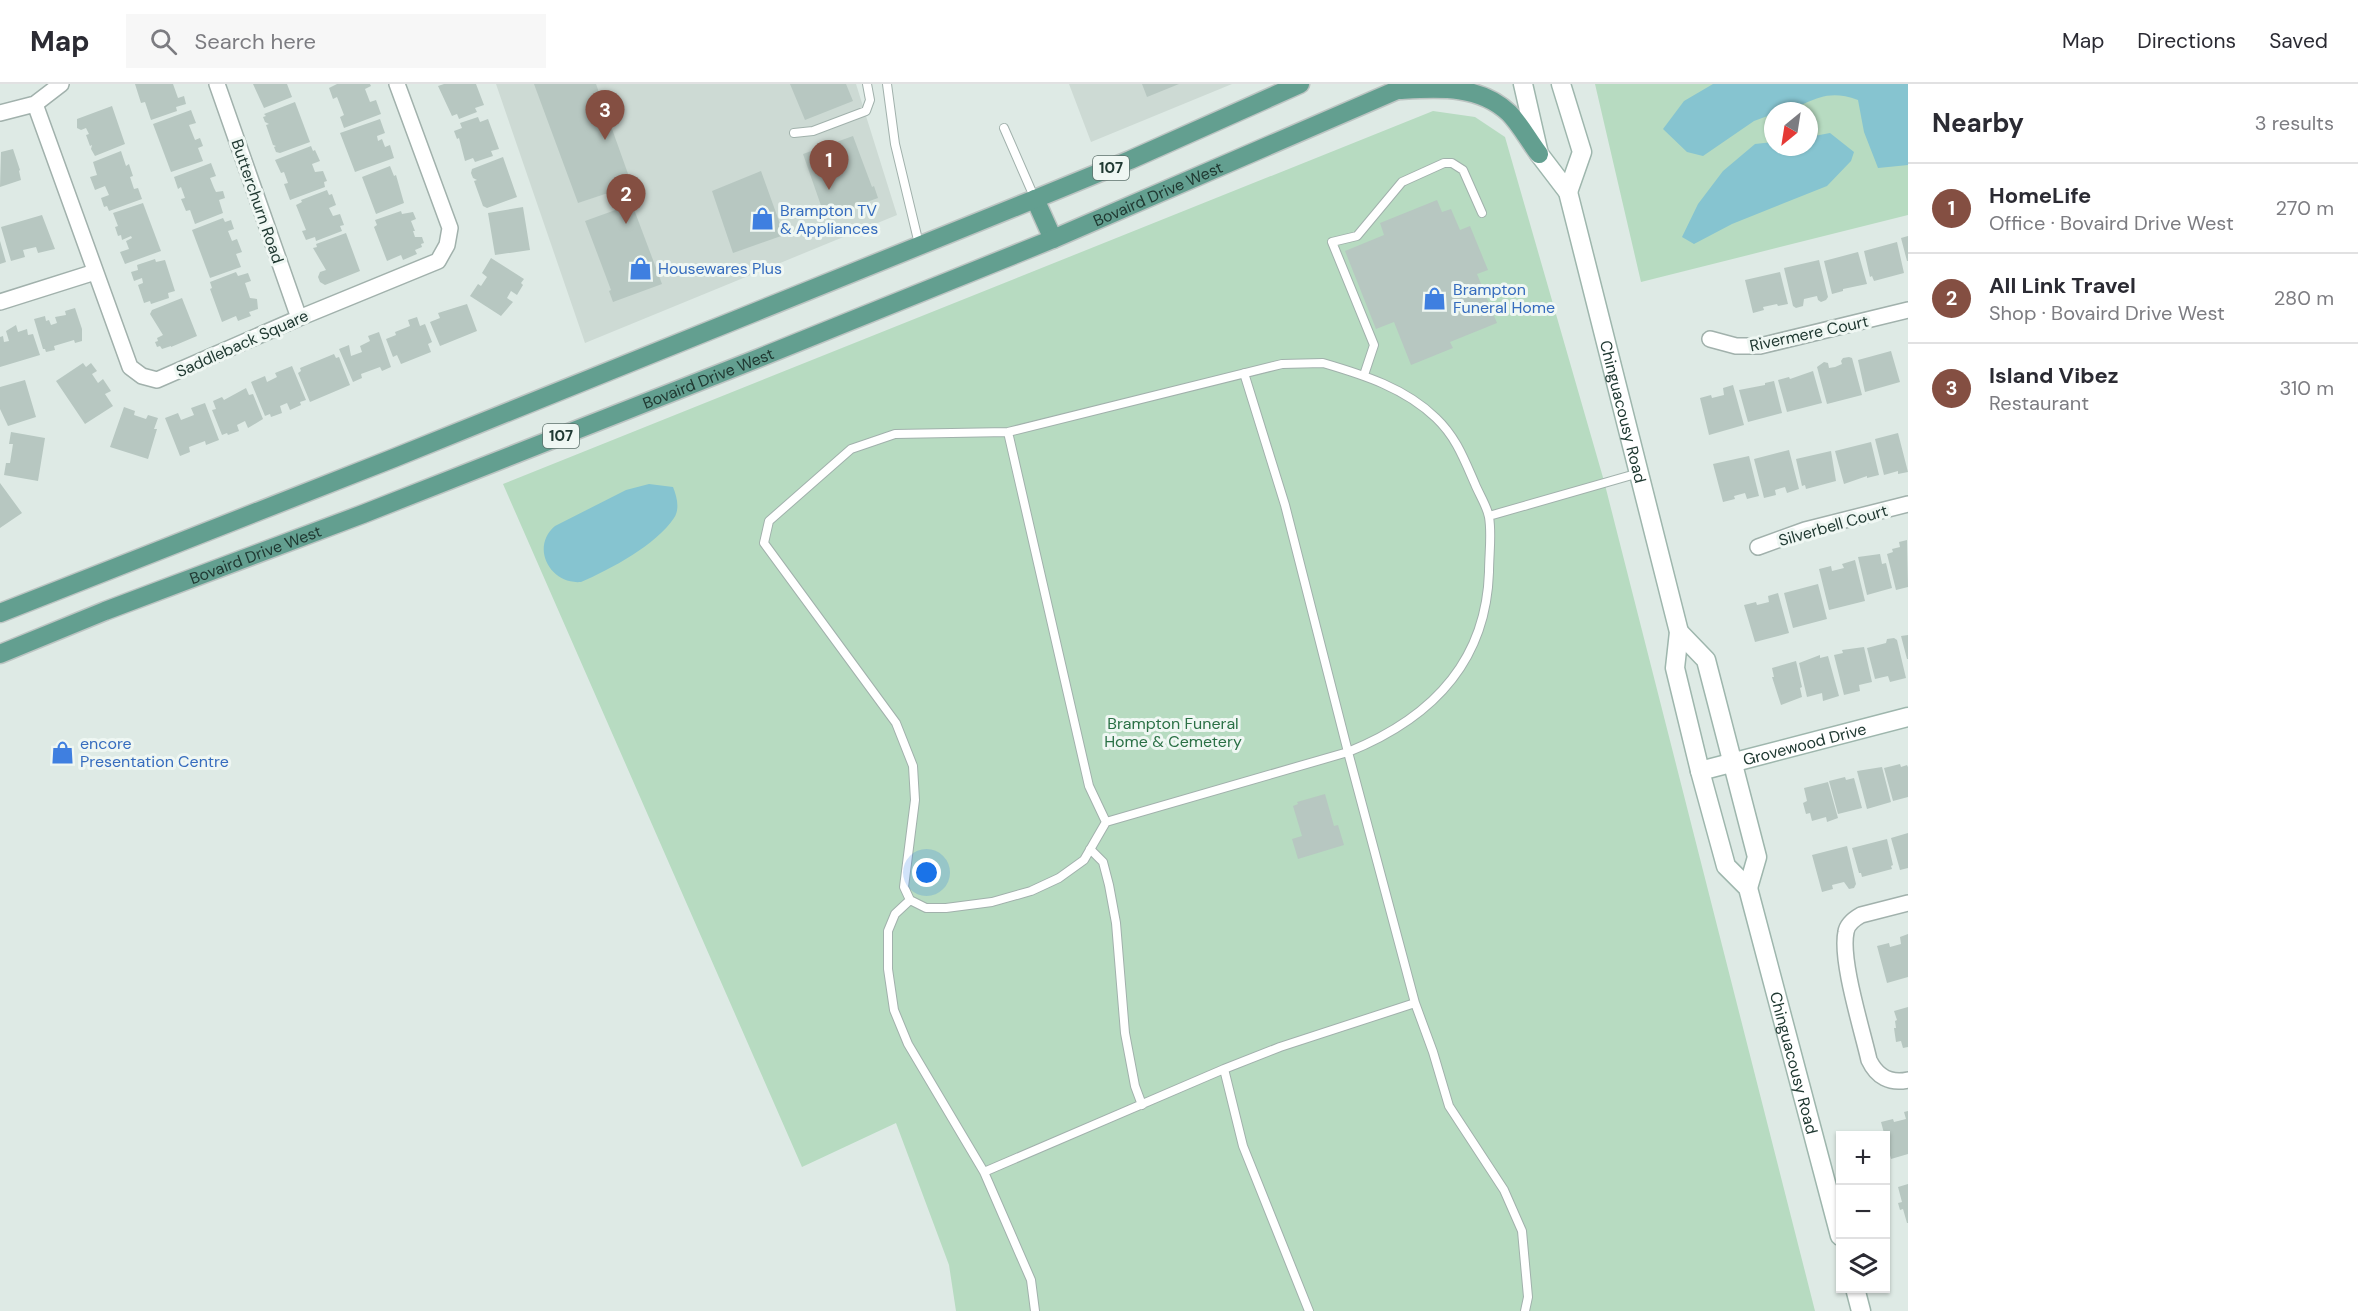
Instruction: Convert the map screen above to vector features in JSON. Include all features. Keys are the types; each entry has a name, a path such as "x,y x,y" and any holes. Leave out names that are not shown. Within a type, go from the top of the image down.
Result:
{"main road":[{"name":"107","path":"0,613 394,458 1035,199 1130,160 1300,84"},
{"name":"Chinguacousy Road","path":"1523,84 1539,154 1568,192 1679,632 1675,668 1700,771 1726,866 1748,888 1836,1221"},
{"path":"1561,84 1582,152 1568,192"},
{"name":"Bovaird Drive West","path":"0,654 105,611 363,514 1053,239 1402,87 1466,90 1494,103 1508,113 1539,154"},
{"path":"1035,199 1053,239"},
{"name":"Chinguacousy Road","path":"1679,632 1706,660 1757,857 1748,888"},
{"name":"Grovewood Drive","path":"1700,771 1908,717"},
{"path":"1856,1293 1861,1311"}],"street":[{"path":"0,112 35,104 61,84"},
{"name":"Butterchurn Road","path":"217,84 298,318"},
{"name":"Saddleback Square","path":"35,104 130,367 142,376 157,380 298,318 438,261 447,245 450,228 397,84"},
{"path":"0,302 95,272"},
{"name":"Rivermere Court","path":"1710,339 1736,346 1760,346 1908,310"},
{"name":"Silverbell Court","path":"1758,547 1805,530 1908,504"},
{"path":"1908,903 1856,918 1846,930 1843,949 1873,1068 1887,1080 1898,1083 1908,1080"}],"lane":[{"path":"794,133 813,131 866,111 870,100 867,84"},
{"path":"887,84 895,144 919,246"},
{"path":"1004,128 1035,199"},
{"path":"1364,375 1374,345 1332,242 1352,239 1364,229 1404,180 1444,163 1452,163 1463,170 1482,213"},
{"path":"1323,363 1364,375 1413,399 1437,419 1458,443 1489,516 1488,591 1484,619 1471,649 1454,677 1408,723 1378,740 1348,752 1106,822 1084,860 1059,879 1031,891 992,902 946,908 926,908 910,900 904,887 915,800 913,766 896,723 764,543 769,521 852,449 895,434 1008,432 1244,373 1282,364 1323,363"},
{"path":"1244,373 1285,505 1415,1003 1449,1106 1504,1190 1522,1231 1528,1297 1525,1311"},
{"path":"1008,432 1089,786 1106,822"},
{"path":"1489,516 1639,473"},
{"path":"1090,849 1103,862 1109,885 1116,923 1125,1033 1135,1086 1142,1105"},
{"path":"910,900 895,914 888,931 888,969 894,1010 909,1044 984,1172 1031,1280 1035,1311"},
{"path":"984,1172 1280,1047 1415,1003"},
{"path":"1224,1069 1243,1146 1309,1311"}],"shaded area":[{"path":"496,84 856,84 897,215 585,343"},
{"path":"1069,84 1232,84 1091,142"}],"green space":[{"path":"1595,84 1908,84 1908,215 1641,282"},
{"name":"Brampton Funeral Home & Cemetery","path":"1433,111 1475,117 1505,137 1604,481 1815,1311 956,1311 949,1265 896,1123 802,1167 503,484"}],"water":[{"path":"1713,84 1908,84 1908,165 1878,168 1864,132 1858,100 1844,96 1832,95 1808,102 1764,102 1764,117 1754,121 1703,156 1687,152 1663,129 1684,101"},
{"path":"1830,133 1854,152 1851,161 1827,186 1732,224 1694,244 1682,237 1698,204 1723,171 1755,144 1764,143 1764,156 1818,156 1818,135"},
{"path":"649,484 673,487 676,495 677,511 674,518 656,538 619,563 581,582 570,581 553,571 544,554 544,544 555,526 626,490"}],"building":[{"path":"135,84 173,84 178,98 184,96 186,104 176,107 177,111 151,120 145,102 141,103"},
{"path":"253,84 287,84 292,97 264,108"},
{"path":"337,84 370,84 371,86 365,89 370,102 376,100 381,114 344,128 340,117 344,115 337,97 333,99 329,88"},
{"path":"476,84 484,105 475,108 477,112 459,119 457,114 452,116 438,86"},
{"path":"534,84 596,84 632,185 578,203"},
{"path":"790,84 846,84 853,101 805,120"},
{"path":"1142,84 1179,84 1147,97"},
{"path":"295,102 310,142 280,153 276,152 274,147 276,146 273,145 266,125 269,124 263,117 266,116 264,114"},
{"path":"112,106 125,144 95,156 86,135 89,134 86,128 81,130 77,128 77,119"},
{"path":"191,110 196,123 189,125 195,140 200,138 203,146 198,148 203,161 171,172 153,124"},
{"path":"478,117 480,122 488,119 499,149 491,151 493,156 475,162 473,158 465,161 459,138 457,139 454,131 462,128 460,123"},
{"path":"380,119 385,133 377,136 378,141 382,139 385,147 390,145 394,158 355,172 340,133"},
{"path":"853,136 878,198 825,217 803,154"},
{"path":"311,146 320,161 312,164 315,172 323,171 327,181 324,182 325,187 290,200 284,184 288,183 284,172 281,173 275,160"},
{"path":"13,149 21,180 0,187 1,152"},
{"path":"121,151 126,166 129,164 134,189 138,188 142,199 109,211 107,206 104,207 101,198 109,195 105,186 95,190 90,177 97,175 93,162"},
{"path":"503,157 517,197 487,208 483,206 474,181 477,180 471,173 472,169"},
{"path":"211,163 216,176 210,178 214,188 216,192 223,191 225,198 219,200 223,213 195,224 190,210 186,211 181,199 185,198 181,187 178,189 174,177"},
{"path":"390,166 394,176 396,175 404,203 376,214 362,177"},
{"path":"761,171 784,235 733,253 712,191"},
{"path":"327,190 329,195 332,194 336,205 329,208 333,216 340,214 344,225 340,226 342,231 316,241 315,237 306,240 302,231 306,230 296,205 302,202 301,200"},
{"name":"Brampton Funeral Home","path":"1437,200 1442,212 1451,209 1460,230 1470,226 1488,270 1477,274 1497,323 1450,342 1453,348 1411,365 1394,322 1376,329 1345,251 1384,235 1380,223"},
{"path":"143,203 161,251 125,264 120,252 129,249 126,241 132,238 131,236 122,240 121,235 118,236 115,227 118,226 113,213"},
{"path":"632,204 662,284 613,302 609,291 611,290 585,221"},
{"path":"523,207 530,250 495,255 488,213"},
{"path":"401,211 402,214 413,212 416,219 411,221 415,237 422,237 424,243 421,244 422,247 415,250 417,254 403,260 401,255 387,261 374,227 377,225 375,220"},
{"path":"42,215 55,249 38,253 36,247 23,250 25,257 11,261 1,227"},
{"path":"223,218 225,222 231,220 234,229 228,231 232,241 237,239 242,252 236,254 241,267 210,278 192,230"},
{"path":"346,233 360,271 325,285 318,277 320,272 326,270 313,248 317,247 316,244"},
{"path":"1908,236 1908,261 1907,261 1901,238"},
{"path":"0,241 6,262 0,264"},
{"path":"1897,242 1904,273 1874,281 1872,276 1870,277 1864,251"},
{"path":"1858,252 1867,284 1832,294 1824,261"},
{"path":"491,258 524,279 517,295 511,291 507,298 513,302 501,316 470,296 478,284 481,286 487,277 482,273"},
{"path":"155,259 156,262 165,260 175,291 168,293 169,298 151,304 150,301 144,303 138,285 143,283 142,278 134,281 131,272 138,270 137,265"},
{"path":"1819,260 1828,297 1821,302 1817,296 1804,299 1803,306 1796,308 1793,306 1784,268"},
{"path":"236,272 238,276 248,273 251,281 245,283 250,298 257,299 258,309 249,312 251,316 238,321 236,316 222,322 210,289 212,288 210,282"},
{"path":"1780,272 1788,304 1763,307 1764,310 1753,313 1745,280"},
{"path":"182,298 197,336 171,347 162,349 160,346 157,347 155,342 158,341 157,338 163,335 150,314 152,310"},
{"path":"467,304 477,331 440,346 430,322 440,318 438,313"},
{"path":"75,308 82,329 82,341 75,343 74,340 54,346 55,350 46,352 34,319 45,316 46,321 49,320 51,325 57,323 55,317 66,315 65,311"},
{"path":"417,317 420,326 425,324 432,342 428,344 431,352 401,364 397,355 393,357 386,339 396,335 395,332 410,326 408,320"},
{"path":"16,325 18,332 27,329 28,335 33,334 40,355 0,367 0,337 3,336 4,342 9,341 6,331"},
{"path":"379,332 391,367 382,371 380,367 361,374 362,378 353,382 339,349 349,345 351,356 362,352 360,346 370,341 368,336"},
{"path":"1891,351 1900,382 1865,392 1858,360"},
{"path":"334,354 336,358 339,357 350,385 310,402 298,373 301,371 300,368"},
{"path":"1843,358 1852,358 1862,395 1827,404 1817,367 1824,362 1828,363 1829,368 1835,367 1842,364"},
{"path":"83,363 86,367 91,363 97,371 92,374 98,383 103,379 111,391 105,394 113,406 85,424 56,381"},
{"path":"292,366 306,400 290,410 287,403 280,406 282,413 271,417 270,414 265,416 251,382 265,376 267,382 277,377 275,373"},
{"path":"1813,371 1822,403 1787,412 1778,380 1789,377 1790,379"},
{"path":"25,380 36,417 8,426 0,409 0,387"},
{"path":"1774,381 1782,413 1748,422 1739,390"},
{"path":"1733,385 1744,425 1709,435 1700,398 1724,395 1723,388"},
{"path":"246,388 249,395 253,394 263,419 248,428 245,421 237,425 239,431 222,435 212,410 216,409 213,401 222,397 224,400"},
{"path":"205,403 219,440 206,445 205,441 189,447 190,452 180,456 165,418 178,413 181,420 194,415 191,408"},
{"path":"124,407 135,411 134,415 146,419 148,415 158,418 148,459 110,447"},
{"path":"11,432 45,438 38,481 4,475 6,463 10,463 13,444 9,444"},
{"path":"1898,433 1908,472 1898,474 1898,471 1884,475 1875,439"},
{"path":"1871,442 1879,475 1867,478 1867,476 1844,484 1835,451"},
{"path":"1789,450 1799,489 1787,493 1785,487 1775,490 1776,495 1764,498 1754,459"},
{"path":"1831,451 1836,481 1806,489 1805,485 1802,486 1796,459"},
{"path":"1749,456 1759,496 1747,499 1745,493 1723,502 1713,464"},
{"path":"0,483 22,513 0,528"},
{"path":"1907,540 1908,587 1896,590 1887,554 1893,552 1892,549 1900,547 1899,542"},
{"path":"1880,554 1882,564 1886,563 1892,588 1867,595 1858,557"},
{"path":"1855,560 1865,601 1829,610 1819,569 1831,566 1832,571 1844,568 1842,564"},
{"path":"1818,584 1827,619 1793,628 1784,593"},
{"path":"1778,593 1789,633 1755,642 1744,605 1769,602 1768,596"},
{"path":"1908,635 1908,659 1907,659 1901,636"},
{"path":"1887,639 1897,640 1906,678 1890,682 1888,676 1875,679 1867,648 1886,643"},
{"path":"1864,647 1872,682 1859,685 1860,691 1844,695 1834,655 1843,653 1842,650"},
{"path":"1820,655 1820,658 1828,656 1839,696 1823,701 1822,693 1807,697 1799,663"},
{"path":"1796,661 1802,697 1781,705 1772,677 1774,677 1772,668"},
{"path":"1900,764 1901,767 1907,765 1908,767 1908,797 1893,801 1884,768"},
{"path":"1882,767 1891,802 1867,809 1857,771"},
{"path":"1845,777 1846,780 1854,778 1862,808 1838,814 1829,781"},
{"path":"1828,782 1838,818 1827,822 1826,817 1812,821 1810,813 1806,814 1803,803 1807,801 1804,788"},
{"path":"1325,794 1334,826 1338,825 1344,845 1298,859 1292,839 1302,836 1293,806 1298,804 1297,802"},
{"path":"1908,833 1908,868 1900,870 1891,838"},
{"path":"1887,839 1892,869 1862,877 1852,848"},
{"path":"1847,846 1856,884 1854,888 1849,889 1844,882 1832,885 1833,889 1822,892 1812,855"},
{"path":"1908,934 1908,977 1887,983 1877,946 1889,943 1890,947 1901,944 1900,937"},
{"path":"1908,1007 1908,1047 1903,1048 1901,1041 1896,1042 1894,1028 1896,1028 1895,1021 1897,1020 1894,1011"},
{"path":"1908,1111 1908,1154 1891,1159 1890,1131 1883,1131 1881,1122 1906,1119 1904,1112"},
{"path":"1908,1184 1907,1223 1903,1209 1900,1210 1898,1203 1902,1202 1898,1187"}],"place":[{"name":"Island Vibez","path":"605,140"},
{"name":"HomeLife","path":"829,190"},
{"name":"Brampton TV & Appliances","path":"762,219"},
{"name":"All Link Travel","path":"626,224"},
{"name":"Housewares Plus","path":"640,268"},
{"name":"Brampton Funeral Home","path":"1435,298"},
{"name":"encore Presentation Centre","path":"62,752"}]}
